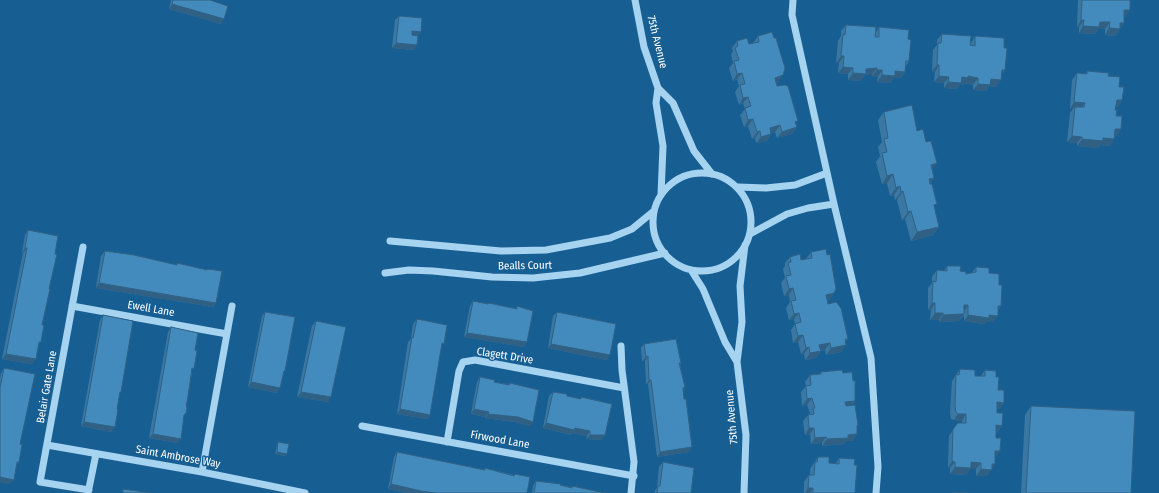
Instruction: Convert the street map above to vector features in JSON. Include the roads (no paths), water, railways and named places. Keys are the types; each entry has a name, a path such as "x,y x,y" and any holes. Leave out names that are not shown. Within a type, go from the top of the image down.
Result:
{"street":[{"name":"75th Avenue","path":"636,0 644,47 658,88 656,103 663,146 660,196"},
{"path":"793,0 792,15 834,204 871,358 878,467 876,493"},
{"name":"75th Avenue","path":"658,88 674,103 694,151 712,174"},
{"path":"697,173 712,174 730,181 738,187 750,209 751,222 750,234 745,245 735,258 722,266 707,270 691,270 677,264 665,253 657,240 653,226 654,211 660,196 670,185 683,177 697,173"},
{"path":"738,187 766,188 795,185 827,173"},
{"path":"750,234 787,214 808,208 834,204"},
{"name":"Bealls Court","path":"390,241 501,251 546,250 610,238 632,229 654,211"},
{"name":"75th Avenue","path":"744,493 746,436 737,362 742,322 740,286 745,245"},
{"name":"Belair Gate Lane","path":"83,247 40,482 89,492"},
{"name":"Bealls Court","path":"385,273 409,270 492,277 533,278 580,273 665,253"},
{"name":"75th Avenue","path":"691,270 703,288 725,342 737,362"},
{"name":"Ewell Lane","path":"72,306 227,334"},
{"path":"202,472 232,306"},
{"path":"622,346 624,388 632,441 634,476 631,493"},
{"name":"Clagett Drive","path":"447,442 459,371 464,362 475,360 624,388"},
{"name":"Firwood Lane","path":"362,426 634,476"},
{"name":"Saint Ambrose Way","path":"47,445 202,472 305,493"},
{"path":"89,492 96,454"}]}
